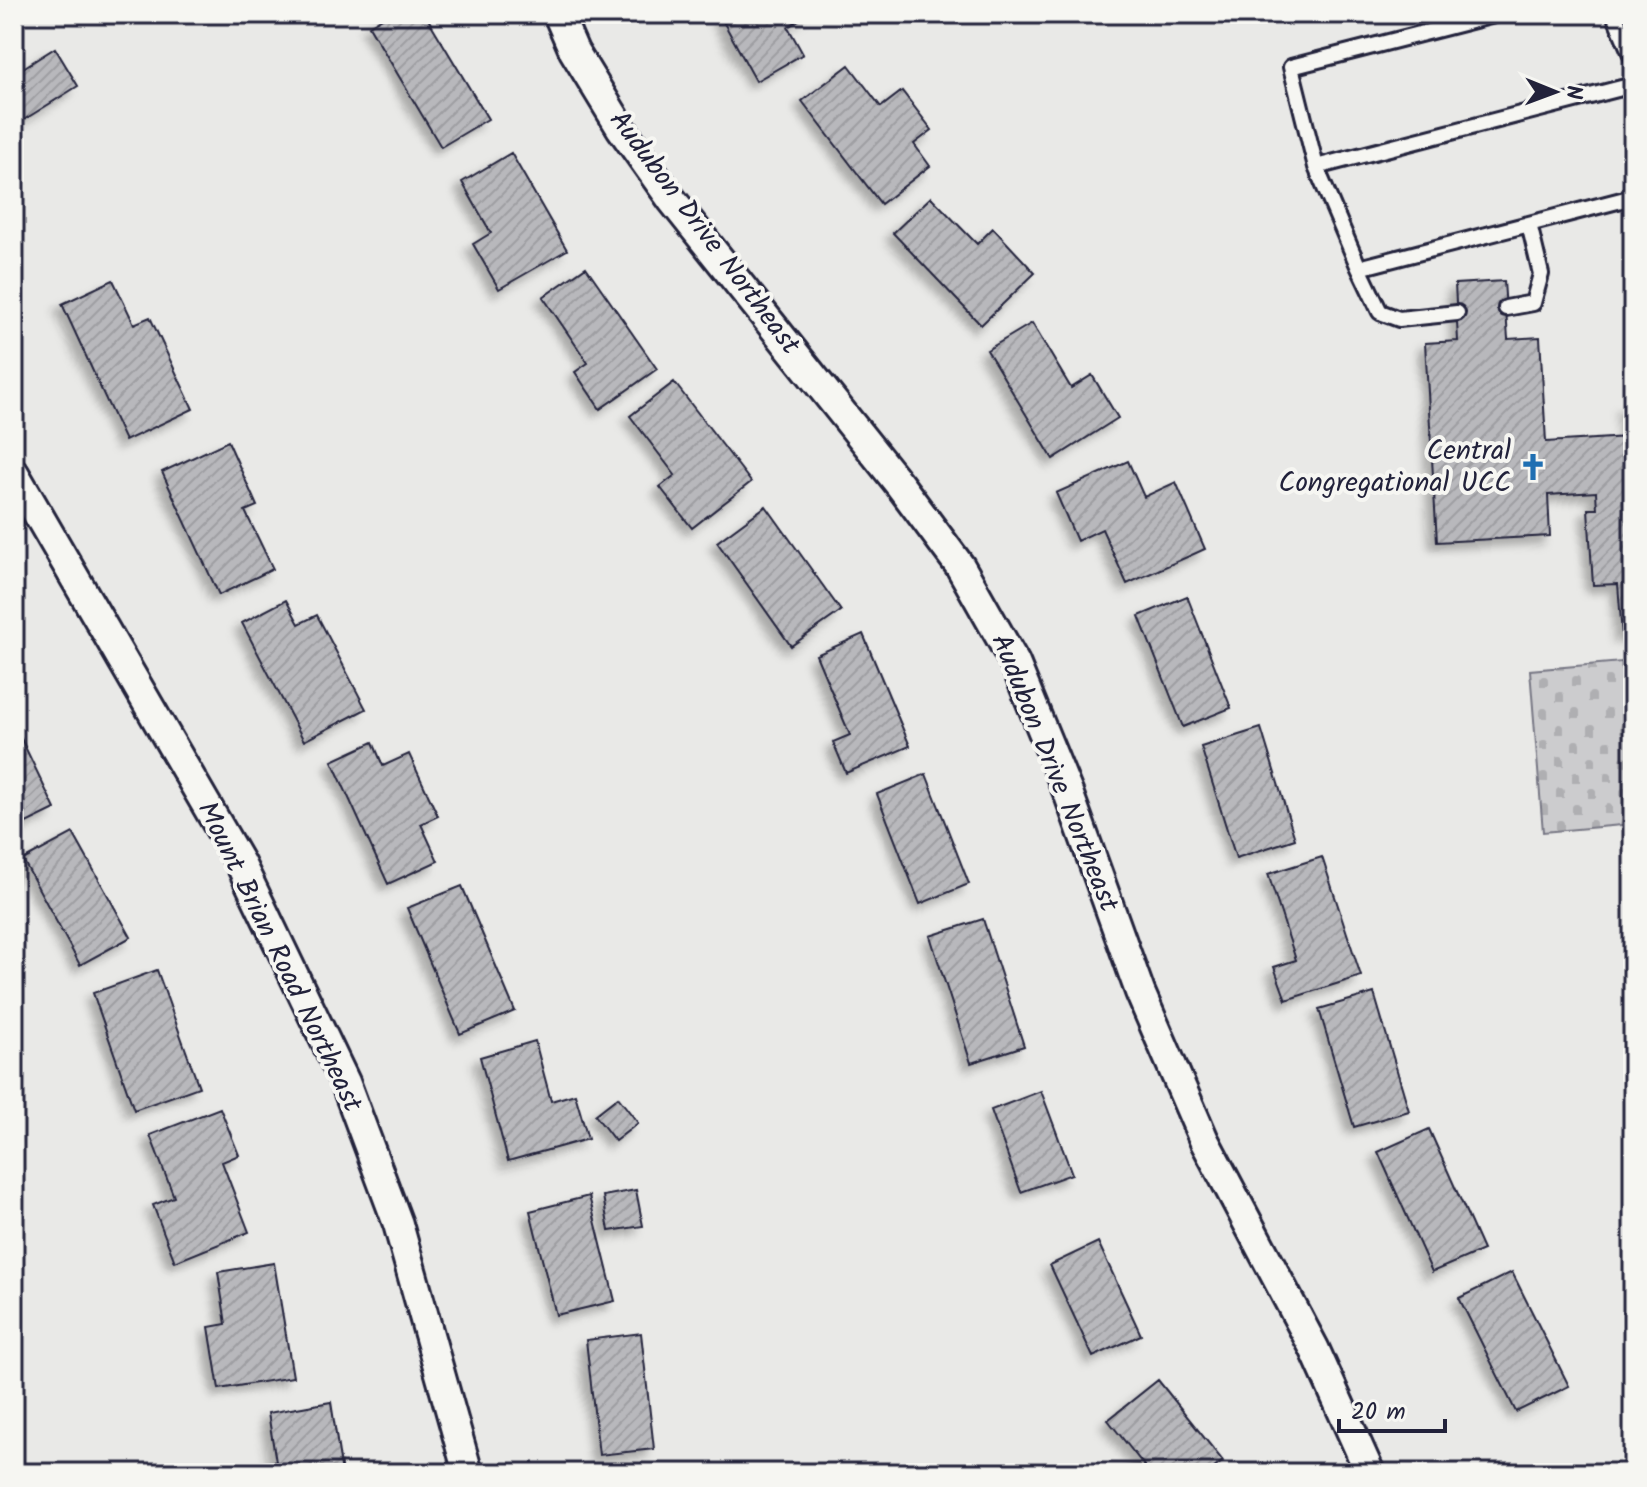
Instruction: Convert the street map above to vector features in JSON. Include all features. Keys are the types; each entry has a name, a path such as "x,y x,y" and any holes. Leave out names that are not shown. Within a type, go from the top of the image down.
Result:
{"street":[{"name":"Audubon Drive Northeast","path":"558,14 574,51 621,128 672,200 899,484 951,554 1015,663 1069,795 1140,992 1204,1140 1314,1348 1370,1473"},
{"name":"Mount Brian Road Northeast","path":"14,473 240,863 345,1082 398,1224 468,1473"}],"lane":[{"path":"1457,313 1399,319 1380,312 1316,167 1291,67 1498,14"},
{"path":"1614,14 1633,59"},
{"path":"1316,167 1633,85"},
{"path":"1359,268 1633,197"},
{"path":"1506,308 1533,303 1541,274 1529,224"}],"green space":[{"path":"1633,661 1633,824 1543,832 1530,670"}],"building":[{"path":"389,14 425,14 488,119 441,147 369,26"},
{"path":"719,14 808,14 788,27 803,54 756,81"},
{"path":"55,48 78,86 14,126 14,54 23,68"},
{"path":"849,65 881,107 902,91 932,130 914,144 930,166 881,204 802,101"},
{"path":"511,153 567,250 499,289 473,244 491,233 462,182"},
{"path":"931,197 977,244 993,228 1035,273 981,325 893,233"},
{"path":"586,267 657,369 600,409 575,372 588,363 543,297"},
{"path":"113,280 134,324 150,317 193,409 125,441 62,304"},
{"name":"Central Congregational UCC","path":"1504,281 1508,339 1540,337 1546,442 1627,437 1625,405 1633,405 1633,635 1622,635 1618,584 1593,585 1588,509 1597,509 1596,492 1548,495 1550,536 1437,542 1425,343 1458,341 1455,284"},
{"path":"1032,323 1071,388 1092,375 1118,418 1053,459 987,350"},
{"path":"674,382 751,482 692,528 660,487 675,475 630,416"},
{"path":"228,441 257,506 245,511 273,569 219,595 162,472"},
{"path":"1128,461 1144,497 1176,482 1205,549 1127,584 1102,529 1077,541 1056,493"},
{"path":"766,506 841,611 791,646 717,542"},
{"path":"1187,596 1231,708 1183,727 1139,616"},
{"path":"286,600 299,624 317,615 366,709 304,741 242,623"},
{"path":"863,634 910,746 846,773 833,742 850,735 816,655"},
{"path":"14,724 55,809 14,829"},
{"path":"1261,728 1295,839 1236,858 1201,747"},
{"path":"373,742 383,766 409,754 438,816 421,824 438,861 388,884 332,761"},
{"path":"926,774 969,884 920,904 877,794"},
{"path":"73,833 131,937 80,965 23,860"},
{"path":"1322,857 1361,976 1286,1000 1274,967 1296,960 1268,874"},
{"path":"462,886 515,1011 460,1034 407,908"},
{"path":"983,919 1024,1046 971,1063 930,936"},
{"path":"157,970 199,1087 134,1110 93,993"},
{"path":"1374,993 1409,1111 1354,1127 1319,1009"},
{"path":"535,1041 551,1101 575,1094 588,1139 508,1161 480,1057"},
{"path":"1041,1091 1072,1174 1021,1192 991,1110"},
{"path":"618,1097 638,1123 615,1141 595,1115"},
{"path":"220,1108 239,1155 222,1162 249,1232 175,1262 153,1205 174,1197 150,1135"},
{"path":"1429,1129 1483,1250 1432,1272 1378,1152"},
{"path":"636,1190 643,1226 609,1231 603,1196"},
{"path":"589,1196 615,1301 556,1315 530,1211"},
{"path":"1098,1242 1141,1335 1093,1357 1050,1265"},
{"path":"274,1263 293,1377 219,1389 209,1327 226,1324 218,1272"},
{"path":"1512,1272 1569,1386 1516,1412 1459,1298"},
{"path":"641,1333 654,1449 599,1455 586,1340"},
{"path":"1158,1380 1223,1461 1208,1473 1150,1473 1108,1420"},
{"path":"331,1402 342,1473 256,1473 255,1466 276,1462 268,1413"}],"place":[{"name":"Central Congregational UCC","path":"1533,467"}]}
